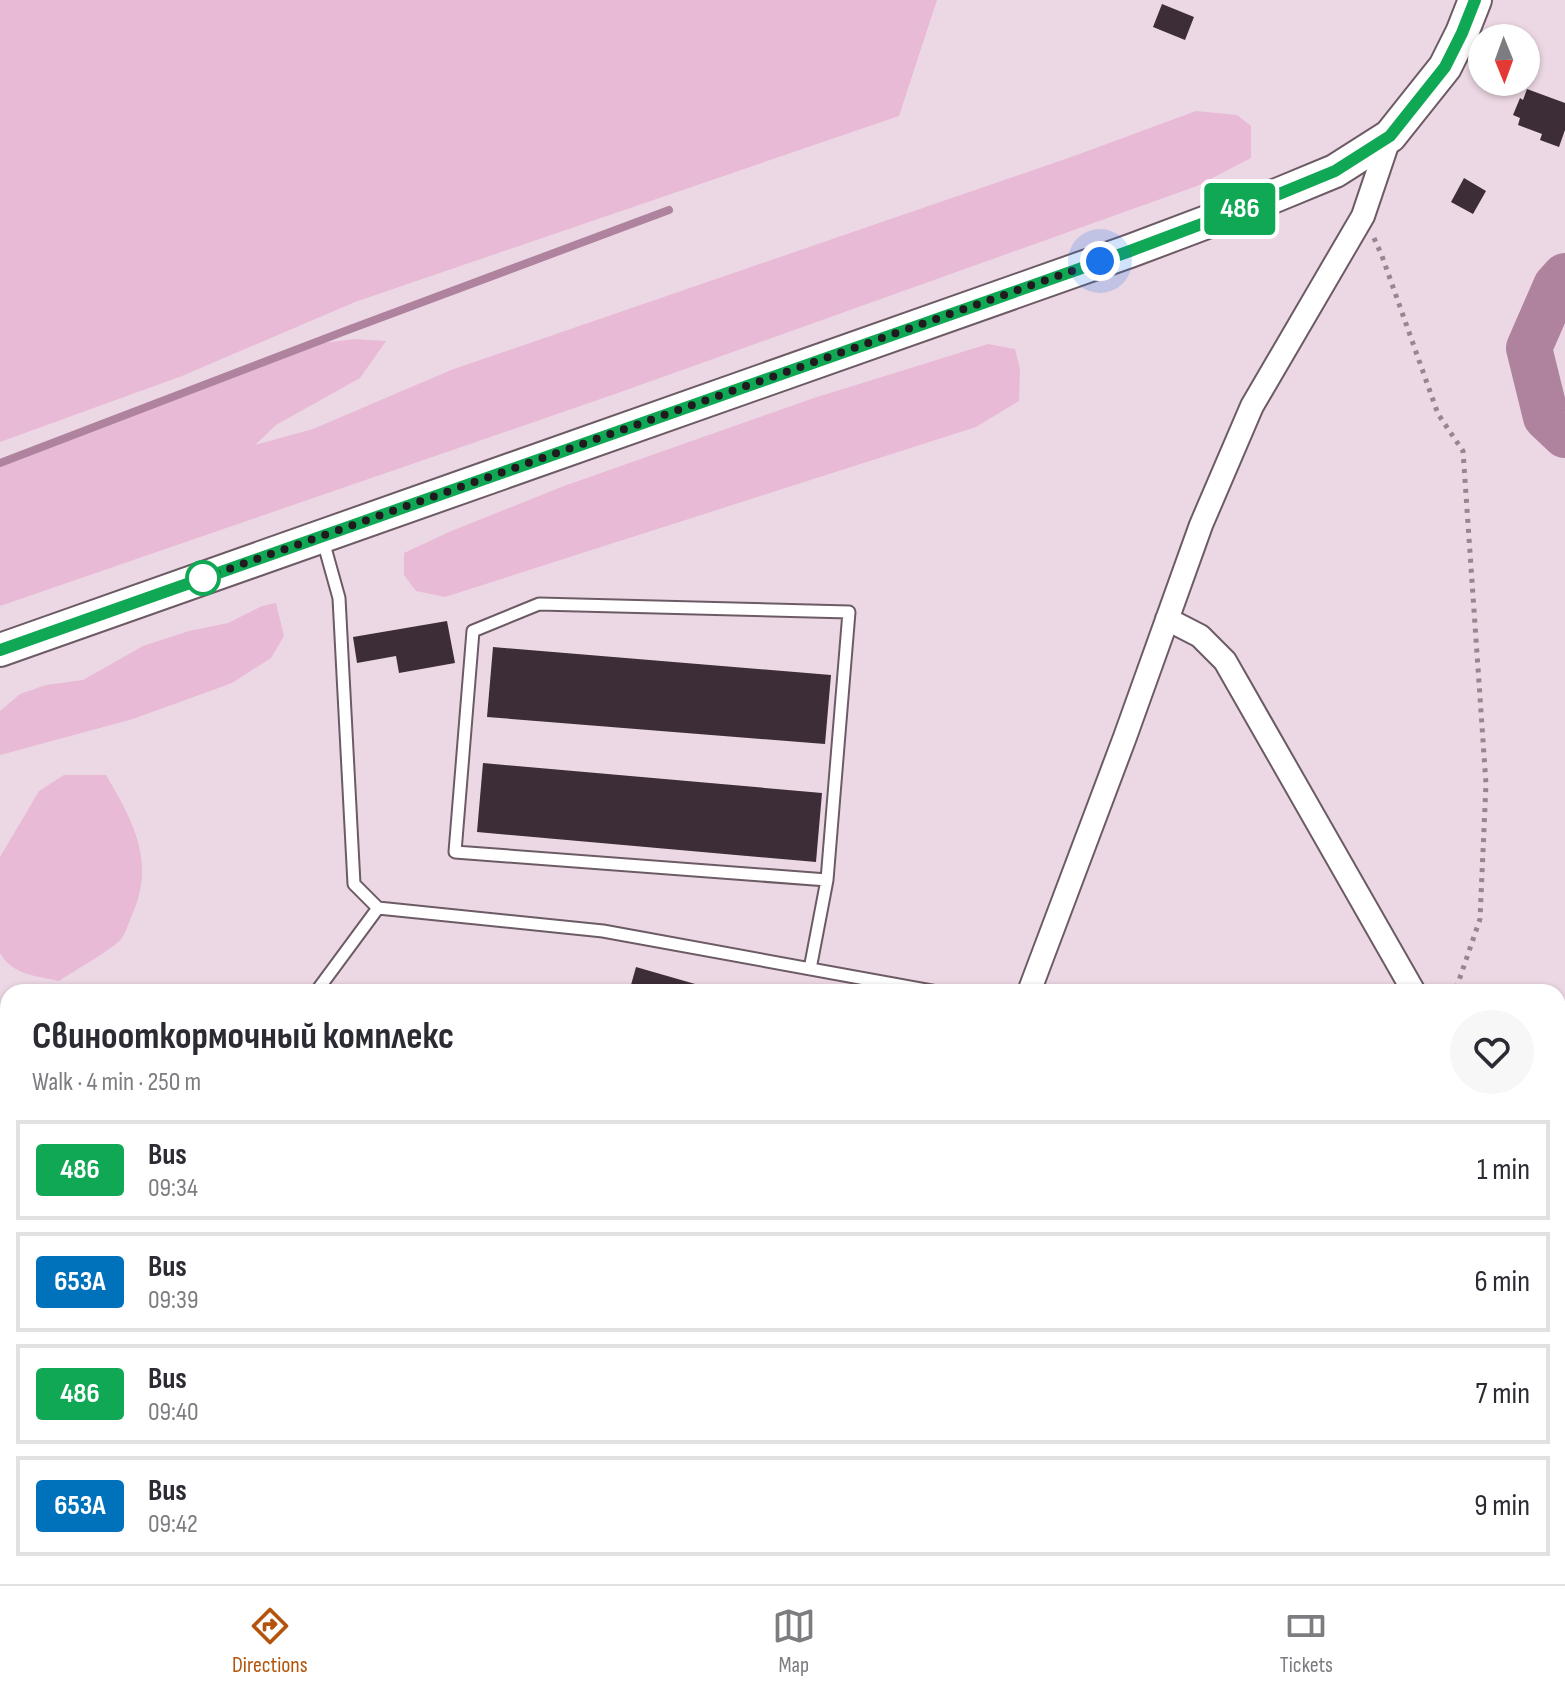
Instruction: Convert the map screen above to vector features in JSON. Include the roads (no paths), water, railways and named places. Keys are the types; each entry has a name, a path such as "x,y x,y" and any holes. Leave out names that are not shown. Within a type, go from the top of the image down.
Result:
{"main road":[{"path":"0,650 1156,241 1335,171 1390,136 1445,67 1475,0"}],"street":[{"path":"1032,984 1201,525 1252,406 1363,216 1390,136"},
{"path":"1167,619 1200,636 1225,661 1409,984"}],"lane":[{"path":"322,536 339,598 354,884 378,908 603,931 893,984"},
{"path":"810,969 827,880 849,612 539,604 473,631 455,852 827,880"},
{"path":"322,984 378,908"}],"waterway":[{"path":"0,463 669,210"},
{"path":"1565,276 1556,286 1529,348 1546,417 1565,435"}]}
